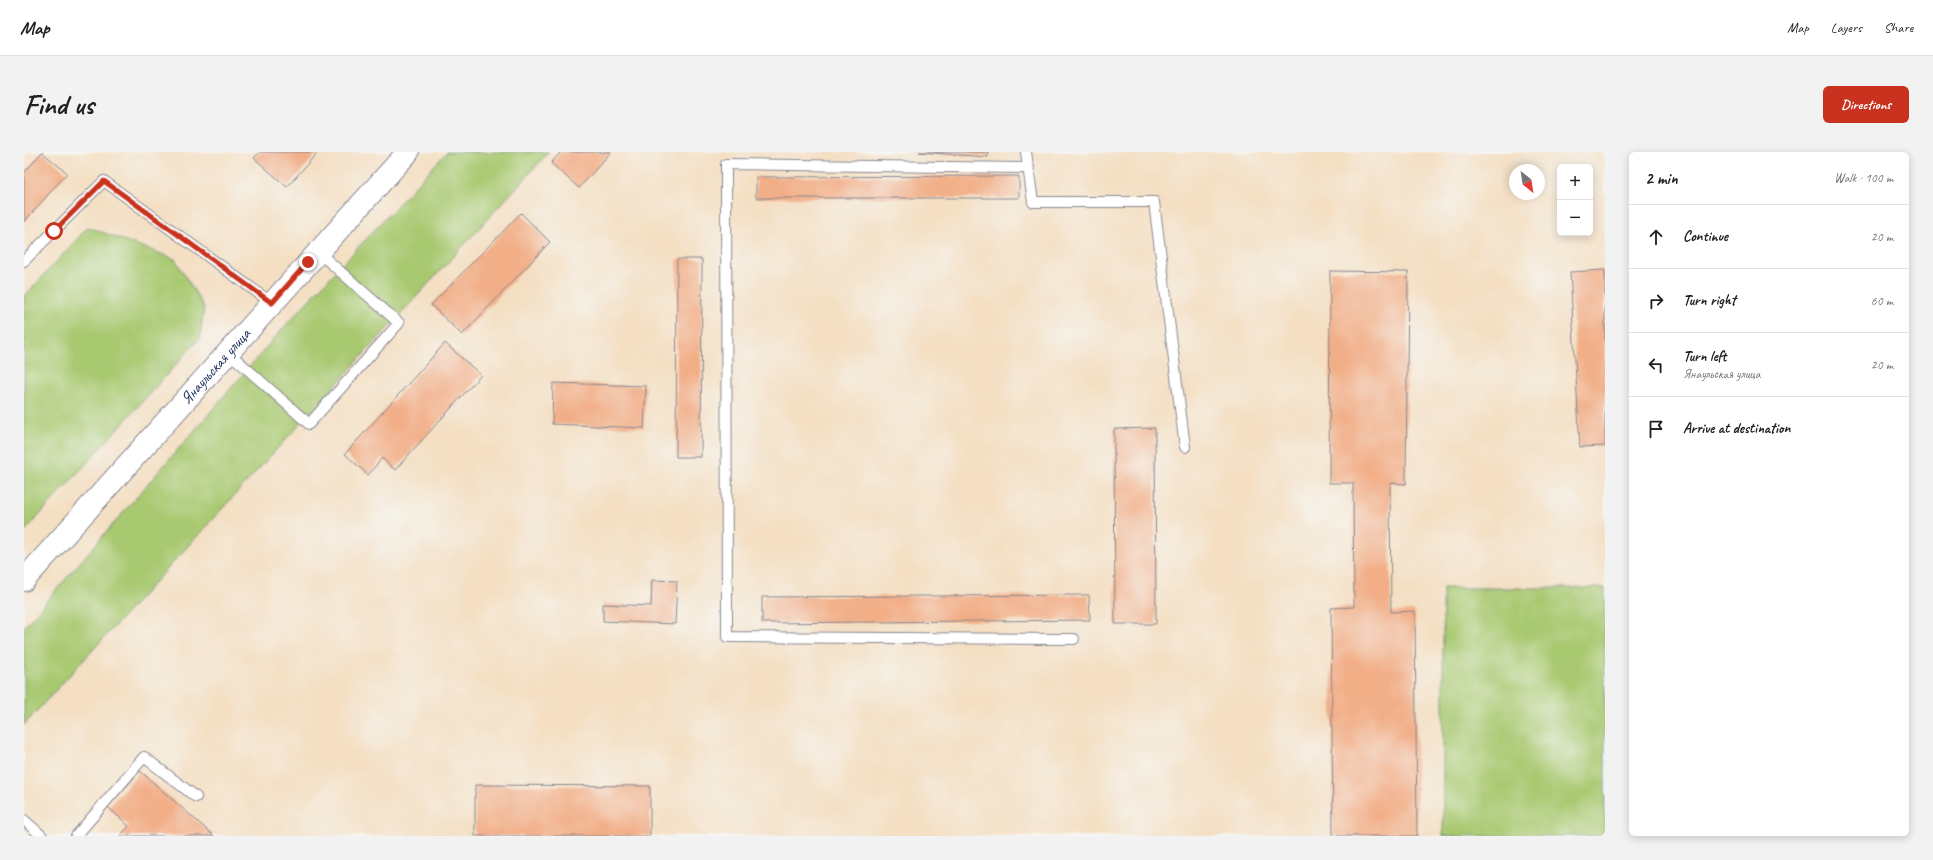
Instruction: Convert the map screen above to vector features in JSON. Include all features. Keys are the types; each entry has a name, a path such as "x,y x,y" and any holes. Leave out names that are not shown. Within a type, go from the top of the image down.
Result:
{"main road":[{"name":"Янаульская улица","path":"24,580 408,152"}],"lane":[{"path":"1026,152 1033,202 1154,202 1185,447"},
{"path":"1029,168 726,164 727,637 1074,639"},
{"path":"24,261 104,181 272,303"},
{"path":"228,352 309,424 315,418 398,323 318,252"},
{"path":"76,836 144,757 196,797"},
{"path":"24,820 42,836"}],"green space":[{"path":"447,152 549,152 24,725 24,627 285,326"},
{"path":"88,227 175,259 204,307 200,338 24,532 24,297"},
{"path":"1443,588 1605,588 1605,836 1443,836"}],"building":[{"path":"42,152 67,173 24,222 24,173"},
{"path":"260,152 318,152 287,187 254,158"},
{"path":"561,152 611,152 579,188 551,163"},
{"path":"919,152 988,152 988,157"},
{"path":"1019,176 1019,198 756,198 756,177"},
{"path":"521,213 550,242 462,335 431,305"},
{"path":"677,259 702,259 701,457 676,457"},
{"path":"1605,270 1605,446 1580,447 1570,272"},
{"path":"1330,271 1408,272 1406,484 1390,483 1391,612 1415,611 1417,836 1333,836 1331,608 1354,607 1353,483 1329,483"},
{"path":"445,343 481,375 395,470 382,458 368,475 345,454"},
{"path":"553,383 646,386 644,428 552,424"},
{"path":"1155,428 1156,624 1115,624 1114,429"},
{"path":"652,580 677,581 675,624 603,621 603,604 651,606"},
{"path":"1089,595 1090,620 762,623 762,597"},
{"path":"140,771 214,836 120,836 129,826 108,807"},
{"path":"475,785 650,786 650,836 475,836"}],"route":[{"path":"54,231 104,181 272,303 308,262"}]}
